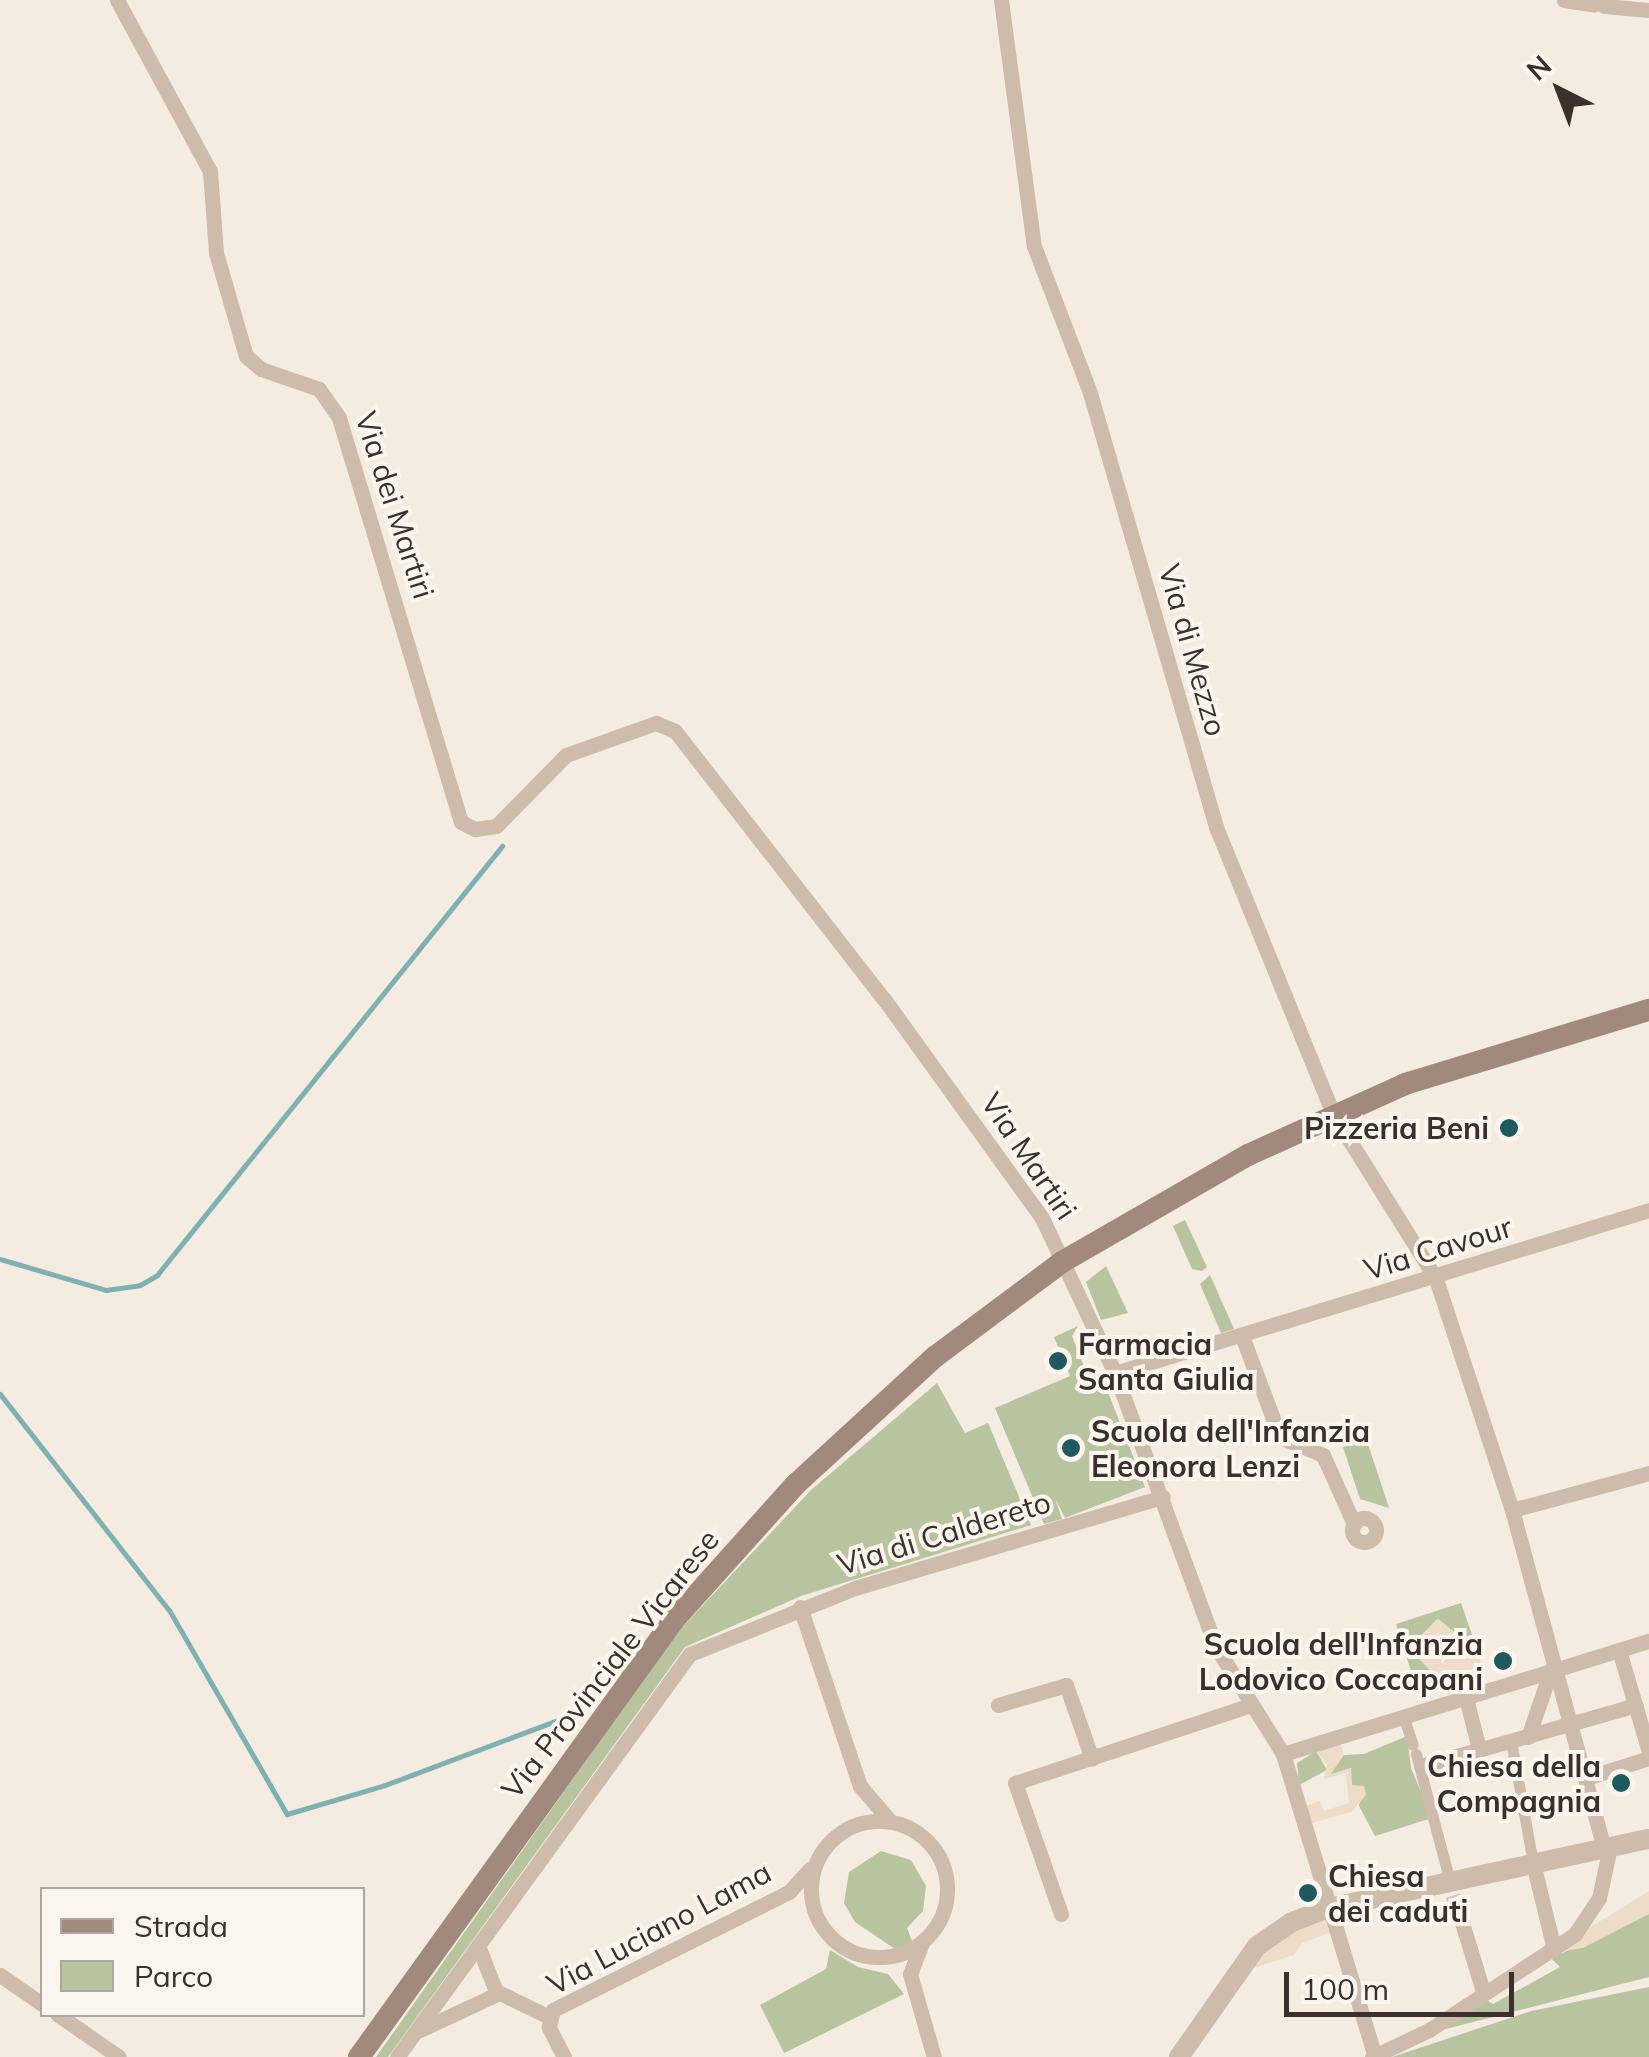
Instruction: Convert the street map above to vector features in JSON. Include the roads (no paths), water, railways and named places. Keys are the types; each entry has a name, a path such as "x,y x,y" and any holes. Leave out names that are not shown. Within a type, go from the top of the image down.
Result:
{"main road":[{"name":"Via Provinciale Vicarese","path":"359,2057 621,1690 728,1557 896,1390 1062,1262 1170,1196 1333,1114 1450,1068 1649,1010"}],"street":[{"name":"Via dei Martiri","path":"117,0 210,171 216,254 246,356 261,368 319,389 339,418 461,822 490,830 556,761 649,725 666,726 691,748"},
{"name":"Via di Mezzo","path":"1001,0 1034,246 1090,392 1216,826 1333,1114 1436,1279 1512,1510 1554,1669 1608,1847"},
{"path":"1564,0 1649,8"},
{"path":"1640,0 1649,8"},
{"name":"Via Martiri","path":"691,748 950,1088 1037,1209 1115,1374 1216,1648 1248,1706 1283,1754 1373,2056"},
{"name":"Via Cavour","path":"1115,1374 1436,1279 1649,1210"},
{"path":"1242,1336 1280,1436 1324,1456 1354,1524"},
{"path":"1512,1510 1649,1473"},
{"name":"Via di Caldereto","path":"397,2057 690,1654 800,1607 1163,1497"},
{"path":"800,1607 860,1786 892,1822 928,1841 946,1871 944,1910 923,1942 910,1974 934,2057"},
{"path":"1283,1754 1649,1641"},
{"path":"1586,1778 1649,1755 1642,1704 1619,1650"},
{"path":"1528,1736 1554,1669"},
{"path":"998,1705 1066,1685 1092,1759"},
{"path":"1466,1698 1480,1749"},
{"path":"1417,1755 1480,1749 1642,1704"},
{"path":"1060,1914 1015,1783 1248,1706"},
{"path":"1404,1718 1451,1889"},
{"path":"1511,1741 1533,1863 1554,1949"},
{"path":"860,1786 858,1809 821,1853 811,1898 835,1942 875,1957 923,1942"},
{"path":"832,1839 862,1822 892,1822"},
{"path":"1179,2057 1244,1962 1274,1931 1329,1908 1451,1889 1533,1863 1649,1838"},
{"path":"1373,2056 1429,2030 1554,1949 1587,1922 1608,1874 1608,1847"},
{"name":"Via Luciano Lama","path":"564,2057 549,2017 789,1892 821,1853"},
{"path":"1460,1916 1484,1991"},
{"path":"478,1948 498,1992 549,2017"},
{"path":"0,1974 40,2003"},
{"path":"416,2032 498,1992"},
{"path":"62,2017 118,2057"}],"waterway":[{"path":"0,1259 106,1290 140,1285 157,1275 502,846"},
{"path":"0,1394 169,1610 287,1814 385,1785 558,1720"}],"tunnel":[{"path":"1453,1895 1460,1916"}],"place":[{"name":"Pizzeria Beni","path":"1509,1128"},
{"name":"Farmacia Santa Giulia","path":"1058,1361"},
{"name":"Scuola dell'Infanzia Eleonora Lenzi","path":"1071,1448"},
{"name":"Scuola dell'Infanzia Lodovico Coccapani","path":"1503,1661"},
{"name":"Chiesa della Compagnia","path":"1621,1783"},
{"name":"Chiesa dei caduti","path":"1308,1893"}]}
